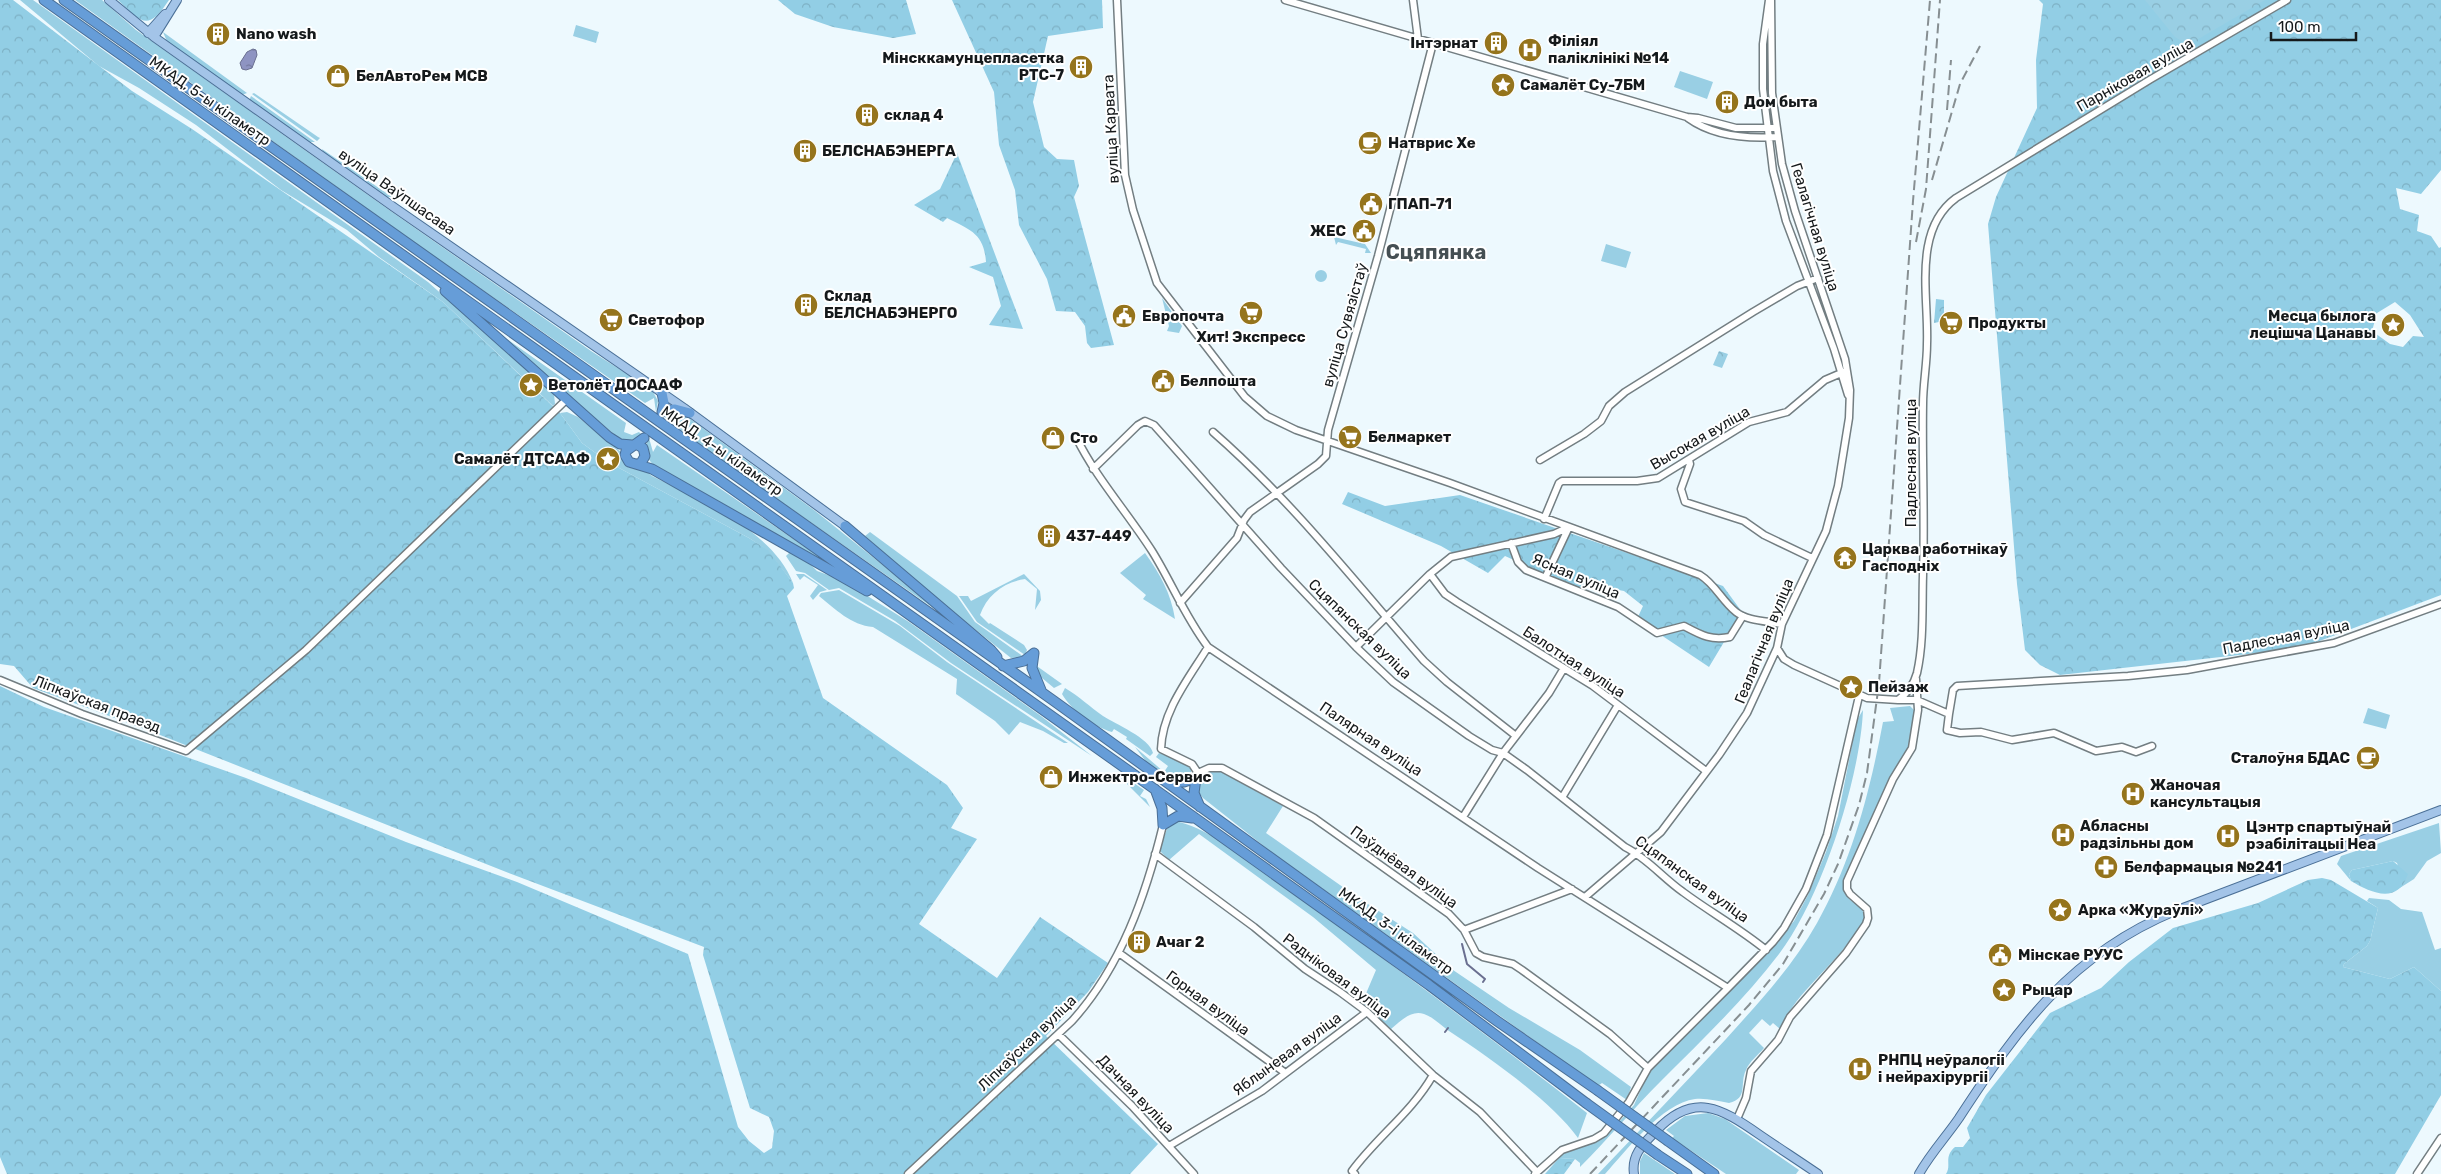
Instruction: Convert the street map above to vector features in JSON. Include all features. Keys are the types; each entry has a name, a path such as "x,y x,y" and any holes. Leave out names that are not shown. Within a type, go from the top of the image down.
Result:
{"highway":[{"name":"МКАД, 5-ы кіламетр","path":"44,0 359,224"},
{"name":"МКАД, 5-ы кіламетр","path":"64,0 366,215"},
{"name":"МКАД, 4-ы кіламетр","path":"366,215 1064,708"},
{"name":"МКАД, 4-ы кіламетр","path":"359,224 1056,718"},
{"path":"418,265 566,400 613,440 620,444 637,446"},
{"path":"662,393 664,403 662,412"},
{"path":"662,412 671,400"},
{"path":"662,412 675,409 690,413"},
{"path":"613,440 629,462 652,468 831,572 899,607"},
{"path":"625,455 637,446"},
{"path":"637,446 644,460 637,464"},
{"path":"845,526 992,650 1003,666 1024,661 1034,652 1034,676 1042,692"},
{"name":"МКАД, 3-і кіламетр","path":"1064,708 1497,1021 1714,1174"},
{"name":"МКАД, 3-і кіламетр","path":"1056,718 1429,985 1586,1103 1686,1174"},
{"path":"1165,781 1184,782 1197,776"},
{"path":"1197,776 1194,793 1200,807"},
{"path":"1155,789 1162,808 1163,825 1178,816 1198,820"}],"main road":[{"name":"вуліца Ваўпшасава","path":"109,0 151,35 395,208 662,393 845,526"},
{"path":"151,35 176,2"},
{"path":"1921,1174 1935,1150 2006,1049 2036,1010 2072,974 2114,941 2175,911 2441,810"},
{"path":"1634,1174 1634,1160 1638,1150 1675,1114 1690,1108 1706,1107 1720,1109 1737,1118 1818,1174"},
{"path":"1914,1174 1935,1150"}],"street":[{"name":"вуліца Карвата","path":"1117,0 1126,186 1157,283 1245,397 1260,411 1284,425 1328,440"},
{"path":"1285,0 1687,117 1736,128 1776,128"},
{"path":"1413,0 1418,39"},
{"name":"Геалагічная вуліца","path":"1585,897 1661,832 1747,713 1777,648 1782,624 1826,531 1838,486 1848,427 1850,399 1845,372 1818,278 1788,187 1776,128 1770,67 1770,0"},
{"name":"Геалагічная вуліца","path":"1770,0 1763,44 1763,89 1766,129 1778,196 1808,282 1845,372"},
{"name":"Парніковая вуліца","path":"1996,173 2287,0"},
{"name":"вуліца Сувязістаў","path":"1180,603 1237,538 1250,512 1323,460 1328,440 1328,430 1376,262 1433,43"},
{"path":"1687,117 1696,124 1728,134 1768,138 1778,137"},
{"name":"Падлесная вуліца","path":"1898,700 1909,691 1916,678 1920,657 1924,558 1923,402 1927,361 1926,275 1929,243 1934,227 1945,207 1996,173"},
{"path":"1540,460 1584,434 1601,421 1609,406 1625,392 1753,312 1818,278"},
{"name":"Высокая вуліца","path":"1544,518 1562,481 1650,480 1667,474 1749,422 1787,412 1825,380 1845,372"},
{"name":"Ліпкаўская праезд","path":"0,680 82,714 186,751 306,650 566,400"},
{"name":"Сцяпянская вуліца","path":"1093,469 1138,425 1149,421 1242,526 1356,647 1411,696 1474,739 1503,753 1563,796 1625,847 1636,852 1683,892 1741,930 1766,950"},
{"path":"1213,432 1246,460 1424,661 1441,677 1516,736"},
{"name":"Палярная вуліца","path":"1076,437 1093,469 1164,569 1180,603 1208,647 1572,889 1728,988"},
{"path":"1328,440 1700,575 1712,584 1731,607 1743,616 1782,624"},
{"path":"1689,460 1690,464 1682,490 1685,502 1744,521 1764,535 1812,558"},
{"path":"1356,647 1385,616 1430,574 1454,556 1554,534 1568,527"},
{"path":"1546,576 1568,527"},
{"name":"Ясная вуліца","path":"1511,544 1522,566 1555,582 1618,607 1657,633 1684,626 1706,638 1718,640 1730,637 1743,616"},
{"name":"Балотная вуліца","path":"1430,574 1445,594 1564,668 1618,705 1706,771"},
{"name":"Падлесная вуліца","path":"1949,714 1953,690 1957,686 2128,676 2186,670 2334,643 2441,604"},
{"path":"1197,776 1192,764 1161,749 1162,736 1171,710 1208,647"},
{"path":"1777,648 1781,657 1794,665 1859,696 1873,699 1917,700 1949,714 1947,730 1960,733 1981,732 2012,740 2054,733 2096,751 2122,746 2136,752 2152,746"},
{"path":"1463,817 1503,753 1549,693 1564,668"},
{"path":"1737,1118 1746,1098 1751,1071 1782,1034 1790,1017 1846,953 1866,924 1867,909 1850,894 1847,889 1847,881 1893,779 1912,748 1916,727 1916,678"},
{"path":"1536,1173 1562,1150 1594,1139 1604,1133 1630,1102 1648,1068 1766,950 1796,910 1819,857 1834,809 1859,696"},
{"path":"1563,796 1618,705"},
{"name":"Паўднёвая вуліца","path":"1197,776 1210,768 1222,768 1272,796 1301,809 1448,914 1464,930 1476,953 1483,957 1513,964 1522,970 1616,1039 1648,1068"},
{"name":"Ліпкаўская вуліца","path":"908,1174 1058,1034 1095,993 1119,954 1132,923 1163,825"},
{"name":"Радніковая вуліца","path":"1155,854 1247,922 1305,970 1367,1012 1433,1075 1480,1112 1536,1173"},
{"path":"1464,930 1572,889"},
{"name":"Горная вуліца","path":"1119,954 1284,1072"},
{"name":"Яблыневая вуліца","path":"1169,1146 1262,1091 1284,1072 1367,1012"},
{"name":"Дачная вуліца","path":"1058,1034 1132,1106 1194,1174"},
{"path":"1354,1173 1370,1147 1422,1094 1433,1075"},
{"path":"2417,1174 2440,1141"}],"green space":[{"path":"0,0 13,0 132,91 192,129 443,302 560,413 582,443 608,462 768,550 793,583 794,588 787,596 823,698 947,785 963,808 951,828 977,839 919,924 997,978 1040,917 1108,963 1088,992 1046,1036 1158,1144 1130,1174 7,1174 0,1157 0,686 44,707 246,778 406,842 517,882 688,954 738,1127 749,1141 764,1153 772,1148 774,1131 769,1117 750,1108 703,955 704,947 514,875 150,731 33,688 14,666 0,664"},
{"path":"20,0 33,0 428,282 554,394 555,404 553,406 443,302 379,257 347,230 281,190 196,125 139,88 99,66"},
{"path":"75,0 102,0 136,30 392,212 591,351 652,390 658,401 656,412 654,398 645,403 438,259"},
{"path":"118,0 169,0 156,17 145,21 139,19"},
{"path":"778,0 906,0 916,34 893,38 833,27 795,14"},
{"path":"952,0 1102,0 1103,28 1048,36 1033,102 1044,147 1057,159 1074,160 1079,186 1074,197 1114,345 1091,348 1087,343 1085,326 1075,312 1056,311 1047,279 1019,225 1015,190 999,145 994,92"},
{"path":"2039,0 2441,0 2441,170 2421,194 2396,188 2400,209 2419,215 2417,231 2431,236 2439,248 2441,247 2441,595 2301,648 2060,675 2040,665 2025,650 2017,584 1988,224 1996,197 2037,108 2036,60 2043,4","holes":["2395,302 2410,315 2424,337 2413,336 2403,347 2390,344 2372,331 2377,313"]},
{"path":"2145,0 2265,0 2188,45 2175,37"},
{"path":"576,25 599,32 596,43 573,36"},
{"path":"163,32 247,93 242,95 168,44"},
{"path":"1680,71 1713,82 1707,99 1674,87"},
{"path":"254,93 320,138 317,141 252,94"},
{"path":"251,96 315,142 309,142 249,101"},
{"path":"322,149 392,197 385,197 324,154"},
{"path":"957,153 1023,329 989,325 1001,306 993,277 969,267 986,262 985,252 979,238 963,226 947,218 943,222 914,205 940,189"},
{"path":"1334,237 1365,244 1371,253 1365,253 1366,249 1338,242 1336,245"},
{"path":"1606,244 1631,252 1626,268 1601,261"},
{"path":"1319,270 1323,270 1327,276 1323,282 1319,282 1315,278 1315,274"},
{"path":"1162,298 1182,326 1179,333 1167,331 1169,326"},
{"path":"1936,299 1944,300 1944,321 1934,323"},
{"path":"507,339 626,423 624,432 632,435 639,432 641,434 635,439 629,440 616,436 519,353"},
{"path":"1719,351 1728,354 1722,368 1713,365"},
{"path":"567,412 578,417 621,452 625,461 644,469 652,476 712,506 752,532 783,564 793,583 767,550 749,538 608,462 582,443 560,413"},
{"path":"671,412 685,415 814,510 939,612 700,445 674,425 682,418 673,415 666,418 664,416"},
{"path":"649,438 653,452 657,445 818,556 815,559 656,467 646,454"},
{"path":"1348,492 1385,506 1460,495 1723,586 1742,612 1709,667 1637,619 1643,606 1624,591 1587,584 1580,590 1505,556 1488,573 1441,546 1342,504"},
{"path":"870,532 957,596 975,622 1024,657 1011,658 938,600 865,536"},
{"path":"790,552 809,563 817,571 842,580 909,622 1041,716 1092,756 951,663 895,621 839,588 829,590 805,573 796,571 786,556"},
{"path":"1145,553 1164,584 1171,601 1175,619 1143,599 1146,595 1120,573"},
{"path":"796,574 804,574 827,590 820,592 813,600 810,596 818,585 804,576 800,580"},
{"path":"1024,574 1040,591 1041,600 1035,610 1037,589 1025,579 1003,586 987,601 980,615 989,624 1024,645 1027,650 1025,655 977,622 959,596 968,596 971,601"},
{"path":"839,590 900,626 947,662 1068,743 1064,743 1043,731 1020,722 1009,735 995,721 956,694 957,679 873,627 850,620 819,596 821,593"},
{"path":"1034,664 1062,684 1054,688 1036,673"},
{"path":"1065,688 1103,716 1146,742 1153,753 1150,756 1114,729 1112,732 1105,730 1084,717 1071,706 1062,694"},
{"path":"1910,706 1915,711 1910,745 1844,881 1846,895 1864,913 1860,927 1845,947 1795,1003 1780,1029 1773,1023 1770,1026 1762,1019 1749,1033 1764,1048 1747,1067 1739,1098 1729,1103 1708,1099 1695,1099 1683,1102 1670,1109 1645,1129 1605,1174 1598,1174 1751,1011 1808,939 1829,899 1850,850 1866,800 1883,722 1894,721 1890,708"},
{"path":"2368,708 2390,715 2386,729 2363,723"},
{"path":"1863,710 1855,770 1836,838 1809,903 1795,931 1766,971 1737,1004 1580,1167 1580,1163 1575,1159 1558,1158 1564,1152 1595,1142 1609,1133 1634,1105 1648,1074 1768,952 1794,921 1808,895 1826,852 1838,816 1857,720"},
{"path":"1135,747 1164,772 1168,766 1156,757 1159,753 1188,764 1192,769 1189,778 1172,779 1148,764"},
{"path":"1218,770 1283,806 1266,833 1357,897 1413,933 1453,970 1509,1008 1580,1050 1631,1087 1627,1100 1602,1083 1598,1086 1274,854 1203,798 1198,792 1201,779 1205,773"},
{"path":"1117,774 1144,790 1140,796 1146,799 1150,807"},
{"path":"1175,821 1190,825 1206,833 1241,854 1446,1005 1587,1113 1578,1138 1552,1109 1518,1080 1431,1017 1415,1013 1406,1017 1391,1029 1362,1003 1376,970 1313,917 1199,834 1169,860 1159,850 1167,829"},
{"path":"2439,823 2441,853 2427,861 2414,879 2395,891 2403,883 2397,863 2393,861 2352,870 2349,874 2351,881 2337,864 2341,856"},
{"path":"2393,861 2408,874 2404,884 2398,890 2383,894 2351,881 2349,874 2352,870"},
{"path":"2322,878 2331,880 2378,908 2370,941 2367,946 2344,964 2343,967 2390,979 2414,967 2441,991 2441,1095 2395,1174 1946,1174 1948,1171 1949,1154 1955,1147 1963,1147 1970,1138 1967,1128 1986,1095 2050,1013 2101,988 2129,962 2173,928 2258,903 2308,880"},
{"path":"2369,898 2389,900 2401,909 2422,912 2435,950 2441,948 2441,991 2414,967 2390,979 2343,967 2344,964 2367,946 2370,941 2378,908 2367,901"},
{"path":"1708,1113 1725,1119 1799,1170 1796,1174 1726,1174 1672,1138 1674,1136 1666,1130 1685,1116"},
{"path":"1644,1153 1675,1174 1640,1174 1640,1161"},
{"path":"1559,1158 1575,1159 1564,1174 1545,1174"}],"water":[{"path":"253,49 256,50 257,55 252,68 242,69 240,63 247,52"}],"waterway":[{"path":"1462,944 1467,964 1485,979 1483,982"},
{"path":"1445,1032 1448,1028"}],"railway":[{"path":"1590,1174 1749,1005 1783,964 1824,894 1838,864 1859,805 1867,773 1879,683 1913,201 1930,0"},
{"path":"1916,242 1926,189 1940,0"},
{"path":"1932,180 1960,84 1980,46"},
{"path":"1947,110 1951,60"}],"place":[{"name":"Nano wash","path":"218,34"},
{"name":"Інтэрнат","path":"1496,43"},
{"name":"Філіял паліклінікі №14","path":"1530,50"},
{"name":"Мінсккамунцепласетка РТС-7","path":"1081,67"},
{"name":"БелАвтоРем MCB","path":"338,76"},
{"name":"Самалёт Су-7БМ","path":"1503,85"},
{"name":"Дом быта","path":"1727,102"},
{"name":"склад 4","path":"867,115"},
{"name":"Натврис Хе","path":"1370,143"},
{"name":"БЕЛСНАБЭНЕРГА","path":"805,151"},
{"name":"ГПАП-71","path":"1371,204"},
{"name":"ЖЕС","path":"1364,231"},
{"name":"Склад БЕЛСНАБЭНЕРГО","path":"806,305"},
{"name":"Хит! Экспресс","path":"1251,313"},
{"name":"Европочта","path":"1124,316"},
{"name":"Светофор","path":"611,320"},
{"name":"Продукты","path":"1951,323"},
{"name":"Месца былога лецішча Цанавы","path":"2393,325"},
{"name":"Белпошта","path":"1163,381"},
{"name":"Ветолёт ДОСААФ","path":"531,385"},
{"name":"Белмаркет","path":"1350,437"},
{"name":"Сто","path":"1053,438"},
{"name":"Самалёт ДТСААФ","path":"608,459"},
{"name":"437-449","path":"1049,536"},
{"name":"Царква работнікаў Гасподніх","path":"1845,558"},
{"name":"Пейзаж","path":"1851,687"},
{"name":"Сталоўня БДАС","path":"2368,758"},
{"name":"Инжектро-Сервис","path":"1051,777"},
{"name":"Жаночая кансультацыя","path":"2133,794"},
{"name":"Абласны радзільны дом","path":"2063,835"},
{"name":"Цэнтр спартыўнай рэабілітацыі Неа","path":"2228,836"},
{"name":"Белфармацыя №241","path":"2106,867"},
{"name":"Арка «Жураўлі»","path":"2060,910"},
{"name":"Ачаг 2","path":"1139,942"},
{"name":"Мінскае РУУС","path":"2000,955"},
{"name":"Рыцар","path":"2004,990"},
{"name":"РНПЦ неўралогіі і нейрахірургіі","path":"1860,1069"}],"district":[{"name":"Сцяпянка","path":"1436,252"}]}
